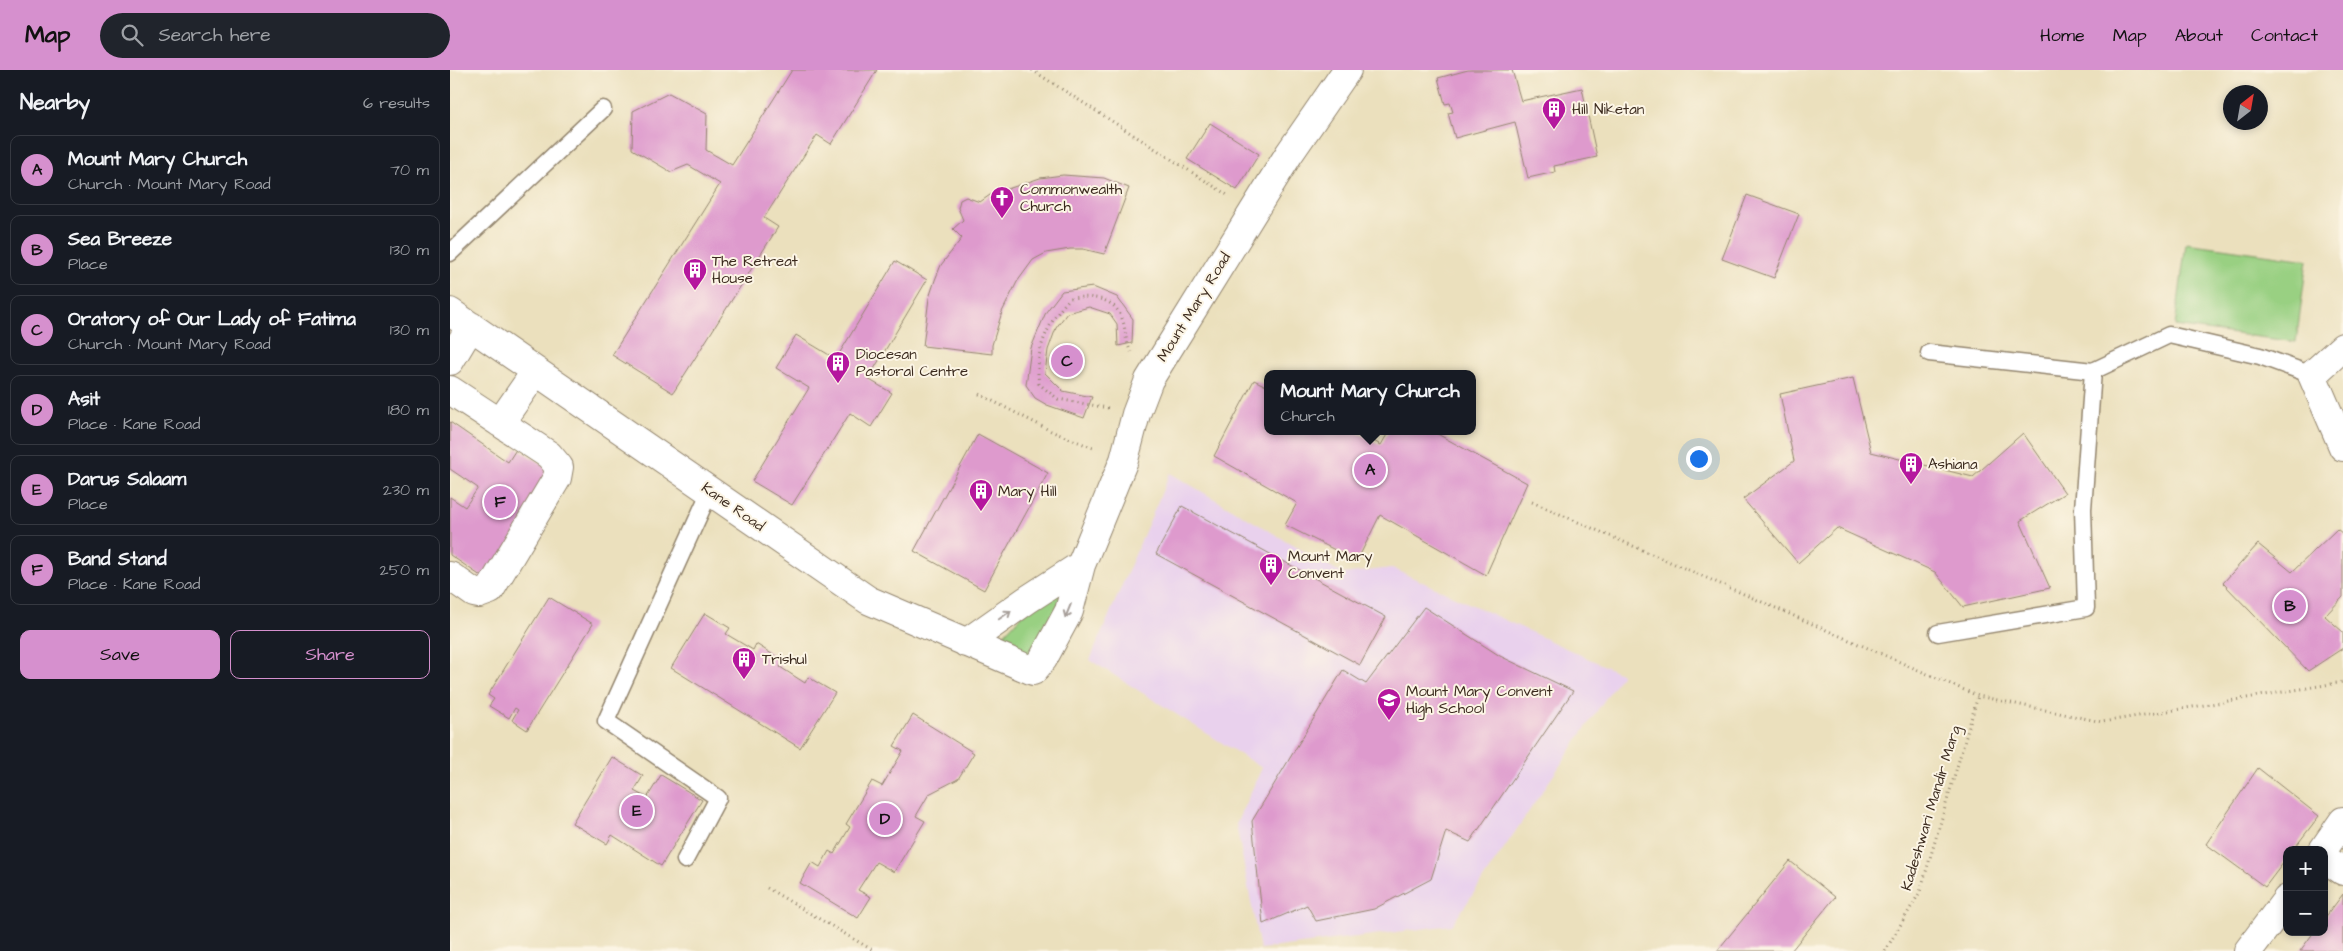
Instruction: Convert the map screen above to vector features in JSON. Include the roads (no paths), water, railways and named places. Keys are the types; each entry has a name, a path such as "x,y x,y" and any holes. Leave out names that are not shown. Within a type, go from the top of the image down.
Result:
{"street":[{"name":"Mount Mary Road","path":"1033,671 1043,658 1069,612 1081,565 1124,460 1136,414 1149,380 1289,154 1347,70"},
{"path":"450,361 461,319"},
{"name":"Kane Road","path":"461,319 868,600 1033,671"},
{"path":"2343,347 2312,375 2343,447"},
{"path":"500,423 536,371"},
{"path":"450,390 549,455 559,467 559,474 490,590 479,594 474,593 450,576"},
{"path":"966,643 1081,565"},
{"path":"2326,846 2343,821"},
{"path":"2328,861 2343,871"},
{"path":"2248,951 2283,904"}],"lane":[{"path":"450,252 603,109"},
{"path":"1930,353 2093,371 2169,335 2260,356 2312,375"},
{"path":"1938,632 2086,608 2082,510 2093,371"},
{"path":"685,860 718,798 606,721 710,491"}],"place":[{"name":"Hill Niketan","path":"1554,130"},
{"name":"Commonwealth Church","path":"1002,219"},
{"name":"The Retreat House","path":"695,291"},
{"name":"Oratory of Our Lady of Fatima","path":"1067,361"},
{"name":"Diocesan Pastoral Centre","path":"838,384"},
{"name":"Mount Mary Church","path":"1370,470"},
{"name":"Ashiana","path":"1911,485"},
{"name":"Band Stand","path":"500,502"},
{"name":"Mary Hill","path":"981,512"},
{"name":"Mount Mary Convent","path":"1271,586"},
{"name":"Sea Breeze","path":"2290,606"},
{"name":"Trishul","path":"744,680"},
{"name":"Mount Mary Convent High School","path":"1389,721"},
{"name":"Darus Salaam","path":"637,811"},
{"name":"Asit","path":"885,819"}]}
